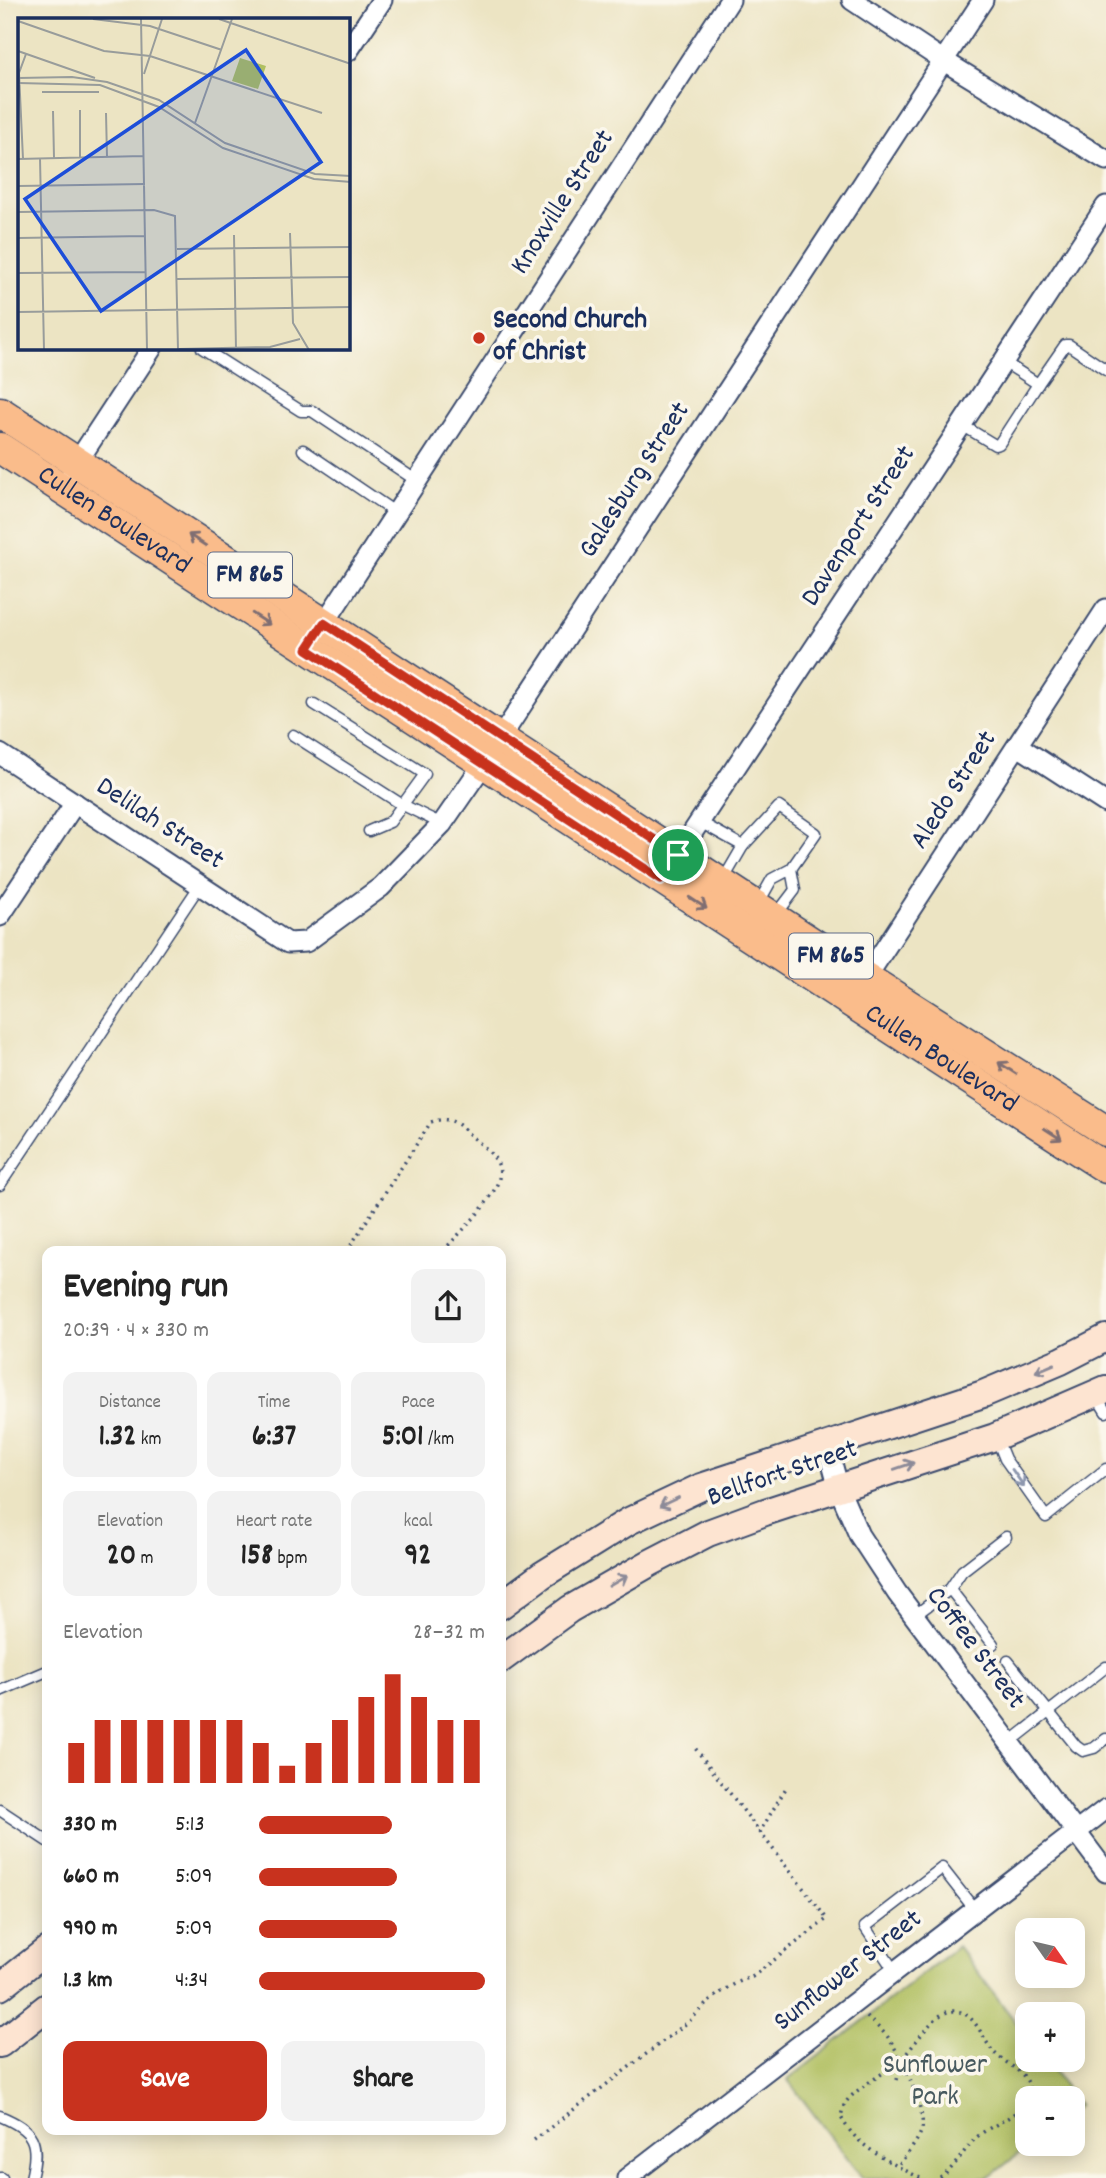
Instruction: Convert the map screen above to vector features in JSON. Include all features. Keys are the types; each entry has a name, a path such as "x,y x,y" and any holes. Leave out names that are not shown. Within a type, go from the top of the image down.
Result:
{"main road":[{"name":"Cullen Boulevard","path":"0,412 324,623 492,751 670,867 849,1003 1106,1168"},
{"name":"Cullen Boulevard","path":"0,448 307,649 492,751"},
{"name":"Cullen Boulevard","path":"670,867 721,883 1106,1132"},
{"name":"Bellfort Street","path":"506,1602 542,1575 629,1521 701,1488 983,1394 1061,1361 1106,1338"},
{"path":"983,1394 995,1437"},
{"name":"Bellfort Street","path":"506,1656 570,1609 708,1533 995,1437 1102,1398"},
{"path":"542,1575 570,1609"},
{"path":"0,1987 42,1954"},
{"path":"0,2044 42,2011"}],"street":[{"path":"350,48 382,0"},
{"name":"Knoxville Street","path":"307,649 730,0"},
{"path":"852,0 944,61 1106,160"},
{"name":"Galesburg Street","path":"288,943 306,942 381,887 442,824 983,0"},
{"name":"Davenport Street","path":"670,867 1106,206"},
{"path":"61,487 151,350"},
{"name":"Aledo Street","path":"849,1003 1106,609"},
{"path":"1018,746 1106,803"},
{"name":"Delilah Street","path":"0,754 288,943"},
{"path":"0,916 75,803"},
{"name":"Coffee Street","path":"827,1445 839,1489 859,1535 914,1616 1106,1872"},
{"name":"Sunflower Street","path":"627,2178 1106,1809"}],"lane":[{"path":"962,425 995,445 999,444 1065,345 1106,370"},
{"path":"205,350 300,411 312,411 417,481"},
{"path":"1004,362 1038,384"},
{"path":"303,450 396,513"},
{"path":"314,705 425,774 390,821 369,831"},
{"path":"293,735 401,804 442,824"},
{"path":"721,883 743,846 779,807 816,833 791,869 772,879 765,913"},
{"path":"700,822 743,846"},
{"path":"765,913 794,890 791,869"},
{"path":"0,1185 200,885"},
{"path":"995,1437 1005,1458 1045,1517 1106,1469"},
{"path":"914,1616 950,1589 962,1571 1006,1537"},
{"path":"950,1589 993,1644"},
{"path":"1008,1661 1076,1746 1083,1751 1094,1748 1106,1739"},
{"path":"1009,1743 1106,1667"},
{"path":"0,1691 42,1673"},
{"path":"0,1810 42,1838"},
{"path":"895,1972 865,1927 942,1868 975,1910"},
{"path":"0,2116 23,2127 31,2135 36,2148 31,2178"}],"path":[{"path":"349,1246 431,1122 440,1119 455,1121 493,1157 500,1178 495,1192 447,1246"},
{"path":"534,2140 738,1981 752,1977 827,1919 695,1748"},
{"path":"760,1833 786,1788"},
{"path":"853,2004 886,2036 902,2059 922,2115 919,2137 898,2166"},
{"path":"920,2178 861,2144 841,2117 845,2103 902,2059 933,2021 946,2012 956,2011 966,2015 976,2024 993,2052 1023,2074 1028,2086"},
{"path":"897,2080 902,2059"},
{"path":"940,2178 948,2173 981,2133 1015,2114"}],"green space":[{"name":"Sunflower Park","path":"958,1946 1015,2021 1015,2072 1054,2072 1065,2086 1015,2086 1016,2156 988,2178 862,2178 788,2080"}],"place":[{"name":"Second Church of Christ","path":"479,338"}],"route":[{"path":"324,623 678,855 661,879 307,649 324,623"}]}
